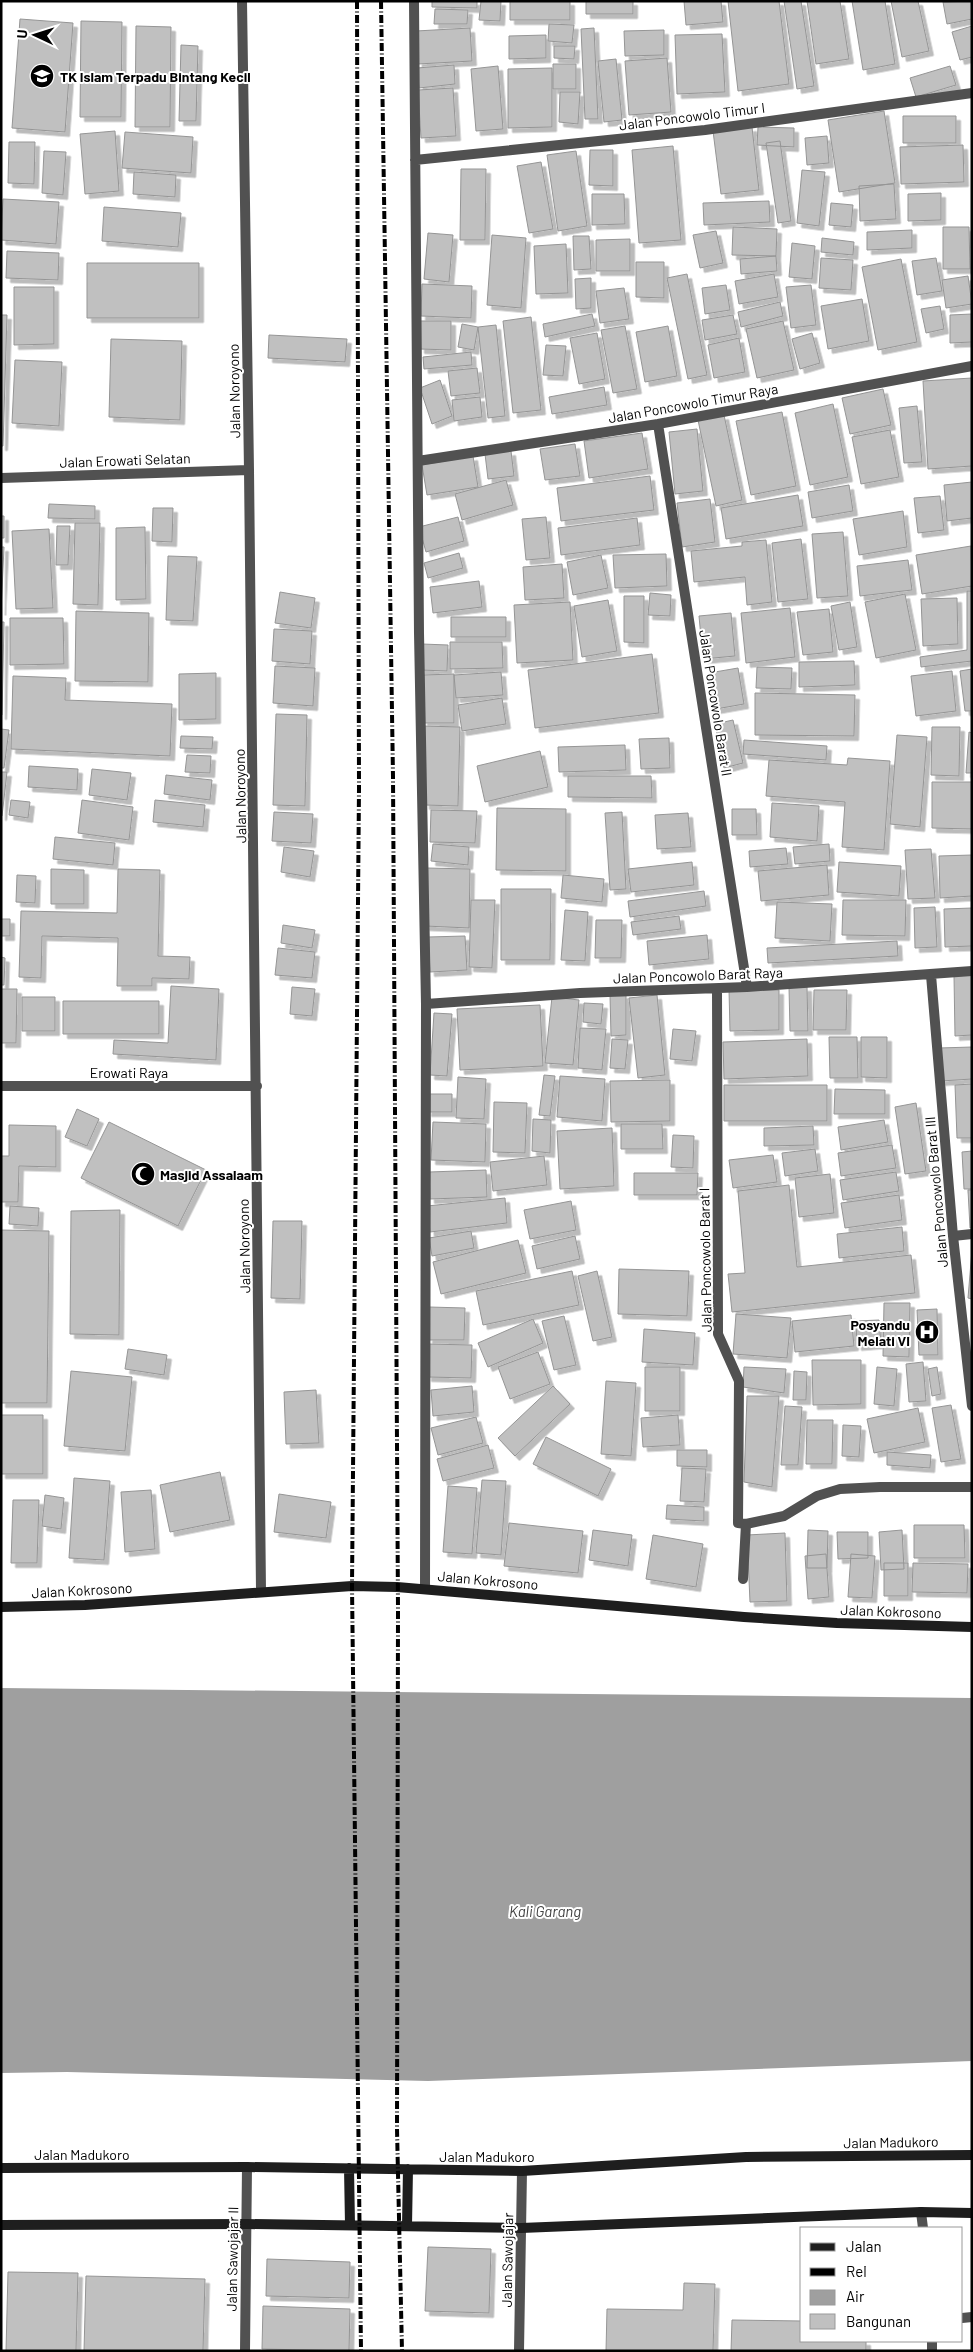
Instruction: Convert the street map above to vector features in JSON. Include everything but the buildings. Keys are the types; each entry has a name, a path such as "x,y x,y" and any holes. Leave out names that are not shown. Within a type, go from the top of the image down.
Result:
{"street":[{"name":"Jalan Noroyono","path":"242,1 257,1086 261,1591"},
{"path":"414,1 419,633 426,1004 425,1588"},
{"name":"Jalan Poncowolo Timur I","path":"415,160 705,130 972,93"},
{"name":"Jalan Poncowolo Timur Raya","path":"418,461 658,424 972,366"},
{"name":"Jalan Poncowolo Barat II","path":"658,424 747,988"},
{"name":"Jalan Erowati Selatan","path":"1,478 249,470"},
{"name":"Jalan Poncowolo Barat Raya","path":"426,1004 580,993 747,988 972,971"},
{"name":"Jalan Poncowolo Barat III","path":"932,975 952,1236 972,1406"},
{"name":"Jalan Poncowolo Barat I","path":"717,989 718,1334 740,1381 738,1523 746,1524 743,1579"},
{"name":"Erowati Raya","path":"1,1086 257,1086"},
{"path":"952,1236 972,1234"},
{"path":"746,1524 784,1516 817,1496 840,1489 887,1486 972,1487"},
{"name":"Jalan Kokrosono","path":"1,1607 85,1605 352,1586 425,1588 744,1617 837,1623 972,1627"},
{"name":"Jalan Madukoro","path":"1,2168 247,2167 522,2171 746,2157 972,2155"},
{"name":"Jalan Sawojajar II","path":"245,2351 247,2167"},
{"path":"350,2168 350,2225"},
{"path":"407,2226 408,2169"},
{"name":"Jalan Sawojajar","path":"519,2351 522,2171"},
{"path":"1,2225 247,2224 521,2228 921,2212 972,2212"},
{"path":"921,2212 923,2227"}],"water":[{"name":"Kali Garang","path":"1,1688 972,1698 972,2061 428,2081 67,2072 1,2073"}],"railway":[{"path":"357,1 359,788 352,1586 361,2351"},
{"path":"381,1 393,777 398,1610 397,2129 402,2351"}],"place":[{"name":"TK Islam Terpadu Bintang Kecil","path":"42,76"},
{"name":"Masjid Assalaam","path":"143,1174"},
{"name":"Posyandu Melati VI","path":"927,1332"}]}
